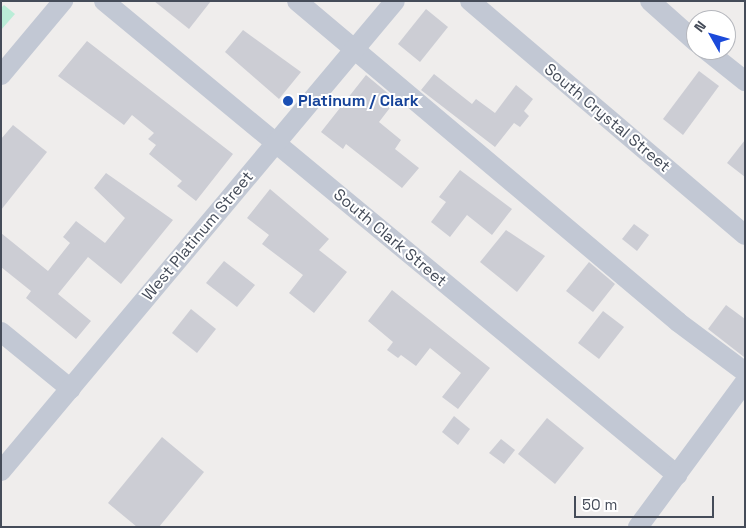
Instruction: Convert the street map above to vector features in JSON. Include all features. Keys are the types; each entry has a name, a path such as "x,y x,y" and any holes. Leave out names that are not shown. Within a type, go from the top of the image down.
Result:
{"street":[{"path":"1,74 63,1"},
{"name":"South Clark Street","path":"104,1 677,475"},
{"path":"297,1 356,48 678,322 745,372"},
{"name":"West Platinum Street","path":"1,471 395,1"},
{"name":"South Crystal Street","path":"470,1 745,235"},
{"path":"650,1 686,33"},
{"path":"719,60 745,81"},
{"path":"1,332 71,389"},
{"path":"638,527 745,382"}],"green space":[{"path":"4,5 15,14 1,30 1,8"}],"building":[{"path":"154,1 211,1 189,29"},
{"path":"426,9 448,27 420,62 398,44"},
{"path":"243,30 301,72 279,99 225,52"},
{"path":"87,41 233,154 196,201 177,186 182,181 149,154 156,145 148,139 154,133 132,115 124,125 58,76"},
{"path":"699,71 719,86 683,135 663,119"},
{"path":"434,74 472,104 476,99 495,113 516,85 533,99 524,111 529,116 520,127 514,123 495,147 421,90"},
{"path":"366,75 396,100 379,122 401,140 395,149 419,168 402,188 346,144 343,149 321,132"},
{"path":"13,125 47,152 1,210 1,139"},
{"path":"745,140 745,177 727,163"},
{"path":"460,170 512,209 492,235 467,215 450,237 431,222 446,202 439,197"},
{"path":"106,173 173,220 121,284 88,257 58,294 91,321 76,339 26,298 31,291 1,267 1,233 48,271 70,243 63,237 76,221 105,243 125,218 94,188"},
{"path":"270,189 329,239 319,250 347,272 314,313 289,293 303,275 262,244 269,235 247,218"},
{"path":"634,224 649,235 637,251 622,239"},
{"path":"506,230 545,256 517,292 480,262"},
{"path":"224,261 255,285 237,307 206,283"},
{"path":"589,262 615,284 593,312 566,291"},
{"path":"392,290 490,368 458,409 442,397 461,373 430,348 416,366 401,355 398,358 387,350 393,342 368,321"},
{"path":"726,305 745,319 744,357 708,329"},
{"path":"191,309 216,329 197,353 172,333"},
{"path":"603,311 624,327 599,359 578,343"},
{"path":"454,416 470,429 458,445 442,432"},
{"path":"547,418 584,448 555,484 518,454"},
{"path":"162,437 204,472 159,527 137,527 108,503"},
{"path":"501,439 515,450 504,464 489,453"}],"place":[{"name":"Platinum / Clark","path":"288,101"}]}
